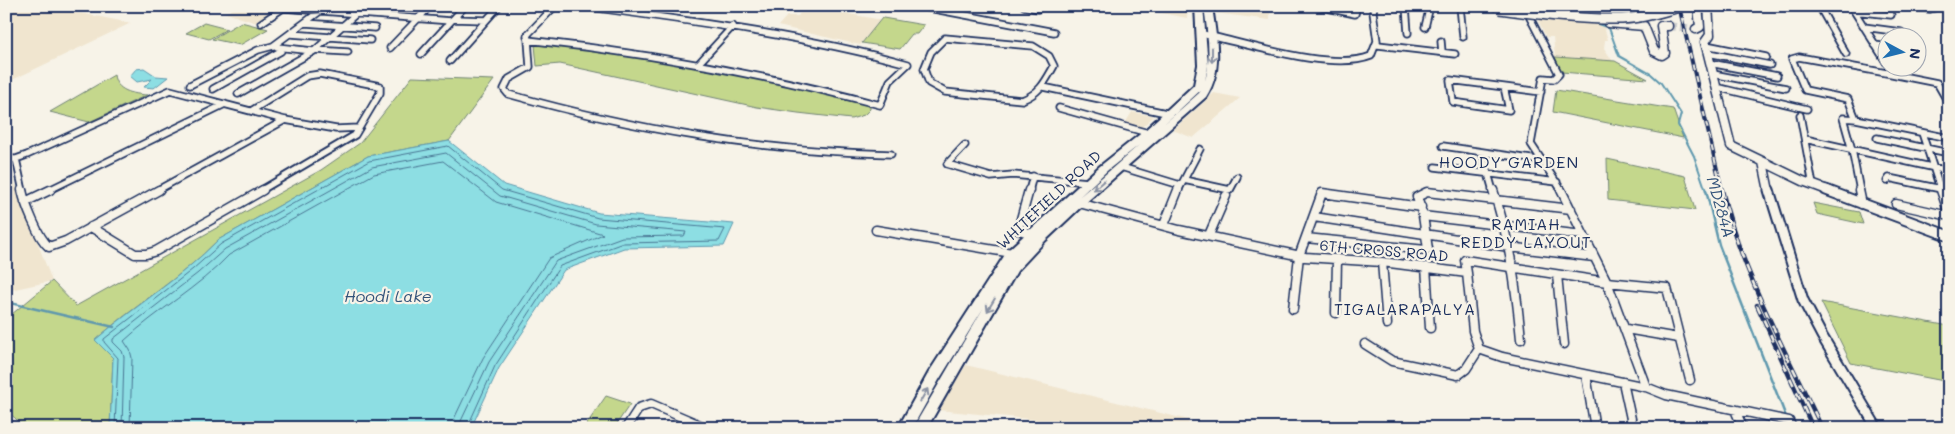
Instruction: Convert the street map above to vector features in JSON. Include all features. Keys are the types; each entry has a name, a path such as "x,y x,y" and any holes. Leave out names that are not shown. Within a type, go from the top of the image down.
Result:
{"main road":[{"path":"1199,6 1207,35"},
{"path":"1203,87 1211,78 1207,35 1208,6"},
{"path":"1495,7 1614,16 1642,14 1670,6"},
{"path":"1495,7 1544,15 1622,19 1647,16 1682,6"},
{"name":"WHITEFIELD ROAD","path":"920,428 949,364 1012,254 1088,182 1203,87"},
{"name":"WHITEFIELD ROAD","path":"905,428 1013,268 1042,237 1079,203 1170,126 1203,87"}],"street":[{"path":"190,86 258,50 272,46 327,6"},
{"path":"238,94 314,51 365,6"},
{"path":"390,48 430,6"},
{"path":"421,54 466,6"},
{"path":"450,61 499,6"},
{"path":"555,6 527,36 530,67 504,84 504,89 508,94 650,131 779,149 891,154"},
{"path":"528,40 612,48 699,63 795,82 880,105 890,81 908,64 860,51 733,26 582,6"},
{"path":"918,6 1054,32"},
{"path":"1024,6 1038,9"},
{"path":"1318,6 1355,14 1356,6"},
{"path":"1207,35 1291,55 1342,61 1367,59 1372,56 1378,45 1373,12 1374,6"},
{"path":"1406,6 1408,33"},
{"path":"1425,27 1430,6"},
{"path":"1460,6 1463,37"},
{"path":"1517,6 1530,10 1555,8 1620,10 1635,24"},
{"path":"1696,29 1700,28 1698,6"},
{"path":"1708,6 1710,32 1705,42 1731,146 1813,185 1949,236"},
{"path":"1819,6 1846,54"},
{"path":"1906,6 1930,8 1938,6"},
{"path":"261,23 285,7 320,12 452,20 486,20"},
{"path":"1495,7 1644,26 1654,51 1662,55 1665,54 1661,26 1668,26"},
{"path":"1853,9 1891,15"},
{"path":"1853,9 1878,50"},
{"path":"1530,10 1559,74 1554,79 1543,78 1531,144 1557,182 1607,282 1646,387"},
{"path":"305,23 375,28"},
{"path":"699,63 733,26"},
{"path":"1864,27 1878,29"},
{"path":"291,34 370,40"},
{"path":"945,38 1033,46 1049,56 1054,66 1044,87 1033,96 1022,100 945,92 929,83 924,68 931,52 945,38"},
{"path":"1441,41 1442,52"},
{"path":"1378,45 1454,54"},
{"path":"272,46 314,51 348,52"},
{"path":"214,89 281,51 281,48"},
{"path":"1707,49 1766,57"},
{"path":"1707,49 1770,65"},
{"path":"1856,119 1848,99 1805,90 1793,58 1878,72"},
{"path":"1710,63 1777,76"},
{"path":"91,227 135,254 146,254 156,251 346,142 355,135 380,93 380,86 320,74 307,76 250,111"},
{"path":"1713,74 1786,88"},
{"path":"1912,78 1937,83 1949,104"},
{"path":"1504,87 1509,110 1453,102 1450,80 1459,81 1504,87 1541,92"},
{"path":"1044,87 1171,114"},
{"path":"1716,87 1807,109"},
{"path":"6,159 16,159 170,90 285,120 336,129 359,128"},
{"path":"25,202 225,104"},
{"path":"1059,108 1148,133"},
{"path":"1800,115 1813,185"},
{"path":"1862,204 1852,150 1843,118 1949,138"},
{"path":"16,159 25,202 42,242 49,247 66,241 285,120"},
{"path":"1896,204 1949,215 1922,133"},
{"path":"1877,138 1949,153"},
{"path":"1805,140 1949,171"},
{"path":"965,145 947,164 991,177 1033,176 1088,182"},
{"path":"1443,146 1544,161"},
{"path":"1164,225 1182,182 1200,150"},
{"path":"1482,152 1486,174 1505,226 1521,339"},
{"path":"1763,162 1772,204 1803,300 1877,428"},
{"path":"1121,167 1182,182 1230,190 1237,177"},
{"path":"1435,167 1557,182"},
{"path":"1033,176 1018,230 1033,234"},
{"path":"1887,181 1889,178 1894,179 1941,190 1949,194"},
{"path":"1293,309 1299,256 1322,192 1421,207"},
{"path":"1306,238 1424,251 1428,249 1423,216 1417,197 1427,192 1571,209"},
{"path":"1209,235 1226,196"},
{"name":"6TH CROSS ROAD","path":"1079,203 1299,256 1382,262 1467,273 1465,260 1512,269 1667,288 1678,338"},
{"path":"1423,216 1583,235"},
{"path":"1314,218 1509,247 1594,257"},
{"path":"876,230 1012,254"},
{"path":"1336,313 1337,259"},
{"path":"1382,262 1387,324"},
{"path":"1426,267 1430,328"},
{"path":"1467,273 1473,331 1480,349 1502,357 1646,387 1666,395 1735,410 1790,425"},
{"path":"1557,275 1564,344"},
{"path":"1626,329 1678,338 1690,380"},
{"path":"1365,344 1392,361 1433,372 1458,375 1466,369 1480,349"},
{"path":"1586,375 1595,428"},
{"path":"1623,382 1633,428"},
{"path":"626,428 639,408 650,404 707,428"},
{"path":"1735,410 1743,428"}],"shaded area":[{"path":"6,6 51,6 131,23 6,83"},
{"path":"237,6 283,6 257,23 226,13"},
{"path":"804,6 880,20 860,45 778,26 787,16 798,16"},
{"path":"1126,6 1188,6 1187,18"},
{"path":"1214,6 1270,6 1270,20 1215,13"},
{"path":"1537,18 1603,24 1608,40 1605,40 1604,48 1614,63 1555,57 1553,37 1546,37"},
{"path":"1214,93 1240,98 1193,138 1173,130"},
{"path":"1132,112 1154,116 1140,129 1124,125"},
{"path":"6,167 9,167 52,281 6,291"},
{"path":"966,365 1189,420 1188,428 1064,428 1038,420 938,410"}],"green space":[{"path":"882,18 924,25 917,34 912,34 900,49 862,43"},
{"path":"241,22 268,29 240,45 212,39"},
{"path":"204,23 227,29 209,39 186,33"},
{"path":"540,43 622,54 742,75 862,103 870,106 870,109 864,115 851,119 798,113 757,107 560,64 537,66 535,45"},
{"path":"1555,57 1615,61 1648,79 1561,72"},
{"path":"114,75 118,85 126,91 147,95 89,122 50,112"},
{"path":"412,77 494,80 449,141 368,156 218,240 189,267 95,340 113,358 110,428 26,428 6,410 6,319 52,281 76,306 321,170 360,143"},
{"path":"1556,90 1673,109 1683,138 1553,112"},
{"path":"1607,159 1685,176 1695,210 1608,200"},
{"path":"1813,203 1859,212 1863,224 1817,214"},
{"path":"1821,302 1949,326 1949,382 1851,363"},
{"path":"606,396 630,404 614,428 584,428"}],"water":[{"path":"144,68 156,76 168,77 154,88 144,87 152,79 137,82 130,76 136,69"},
{"name":"Hoodi Lake","path":"449,141 504,185 599,213 734,224 724,246 624,248 564,270 499,368 471,428 110,428 113,358 95,340 189,267 218,240 368,156"}],"waterway":[{"name":"MD284A","path":"1598,24 1609,28 1619,56 1651,74 1661,83 1681,114 1678,125 1694,156 1706,191"},
{"name":"MD284A","path":"1706,190 1719,245 1786,417"},
{"path":"6,302 114,327"}],"tunnel":[{"path":"1668,26 1696,29"}],"railway":[{"path":"1679,6 1722,191"},
{"path":"1722,190 1730,220 1752,281 1822,428"},
{"path":"1757,305 1813,428"}],"district":[{"name":"HOODY GARDEN","path":"1509,162"},
{"name":"RAMIAH REDDY LAYOUT","path":"1526,233"},
{"name":"TIGALARAPALYA","path":"1405,309"}]}
